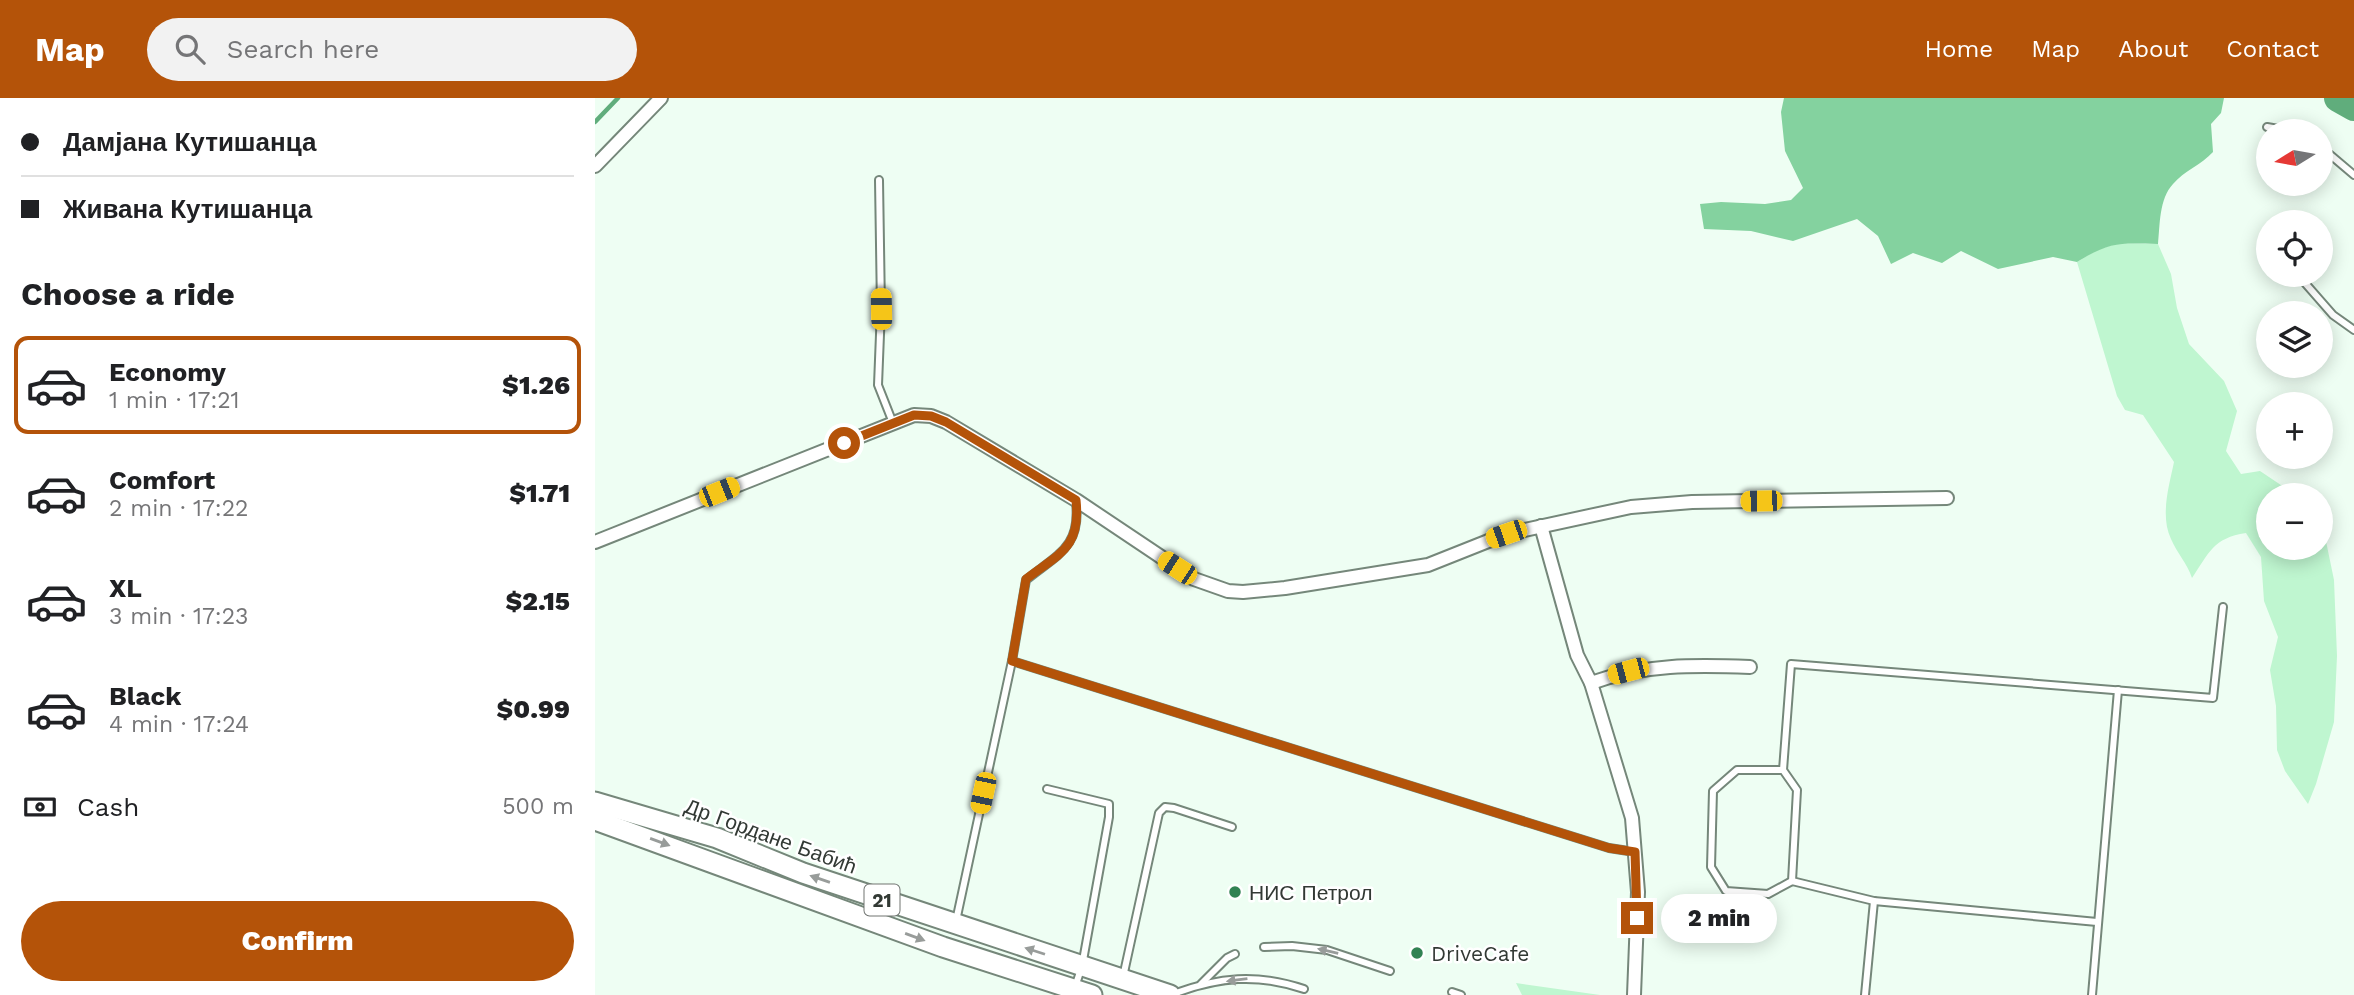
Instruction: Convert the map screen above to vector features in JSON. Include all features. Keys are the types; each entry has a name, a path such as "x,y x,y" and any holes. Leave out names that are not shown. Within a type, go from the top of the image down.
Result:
{"main road":[{"name":"Др Гордане Бабић","path":"595,802 717,838 803,873 1170,995"},
{"name":"Др Гордане Бабић","path":"595,820 943,947 1084,992"}],"street":[{"path":"595,166 661,98"},
{"path":"595,542 914,415 931,416 946,422 1076,500 1194,579 1228,591 1285,589 1428,565 1506,534 1631,508 1692,502 1947,498"},
{"path":"1541,526 1577,655 1591,683 1632,818 1638,892 1634,995"},
{"path":"1591,683 1628,671 1655,667 1750,667"}],"lane":[{"path":"2333,157 2354,175"},
{"path":"879,180 881,309 878,384 893,423"},
{"path":"2308,287 2333,315 2354,330"},
{"path":"955,924 1012,661 1026,579 1070,545 1078,522 1076,500"},
{"path":"1792,881 1797,790 1783,770 1791,664 2213,698 2223,607"},
{"path":"1012,661 1609,848 1635,852"},
{"path":"2092,995 2118,690"},
{"path":"1783,770 1737,770 1713,791 1711,867 1726,891 1768,894 1792,881 1874,901 2097,922"},
{"path":"1047,789 1109,804 1109,817 1082,966 1084,992"},
{"path":"1122,979 1159,813 1165,807 1174,808 1232,827"},
{"path":"1865,995 1874,901"},
{"path":"1264,947 1292,946 1327,950 1390,971"},
{"path":"1201,984 1227,958 1235,954"},
{"path":"1170,995 1201,984 1254,977 1304,989"},
{"path":"1452,992 1461,995"}],"green space":[{"path":"1784,98 2224,98 2221,113 2211,124 2213,152 2177,179 2168,190 2161,212 2158,244 2116,245 2099,250 2077,262 2053,257 1998,269 1961,251 1942,263 1913,253 1891,264 1878,236 1857,219 1793,241 1751,231 1704,229 1700,204 1765,204 1791,200 1803,188 1785,151 1781,112"},
{"path":"2118,243 2158,244 2171,274 2177,308 2189,344 2224,381 2237,411 2226,451 2241,474 2260,471 2278,483 2256,483 2256,549 2246,533 2226,539 2213,548 2192,578 2171,539 2166,521 2174,462 2143,415 2125,410 2117,396 2077,262 2097,250"},
{"path":"2261,560 2330,560 2334,580 2337,656 2334,722 2308,804 2285,771 2277,750 2276,706 2270,670 2278,637 2264,601"},
{"path":"1516,983 1600,995 1522,995"}],"waterway":[{"path":"595,122 618,98"},
{"path":"2338,98 2354,107"}],"place":[{"name":"НИС Петрол","path":"1235,892"},
{"name":"DriveCafe","path":"1417,953"}],"route":[{"path":"844,443 914,415 931,416 946,422 1076,500 1078,522 1070,545 1026,579 1012,661 1609,848 1635,852 1637,918"}]}
